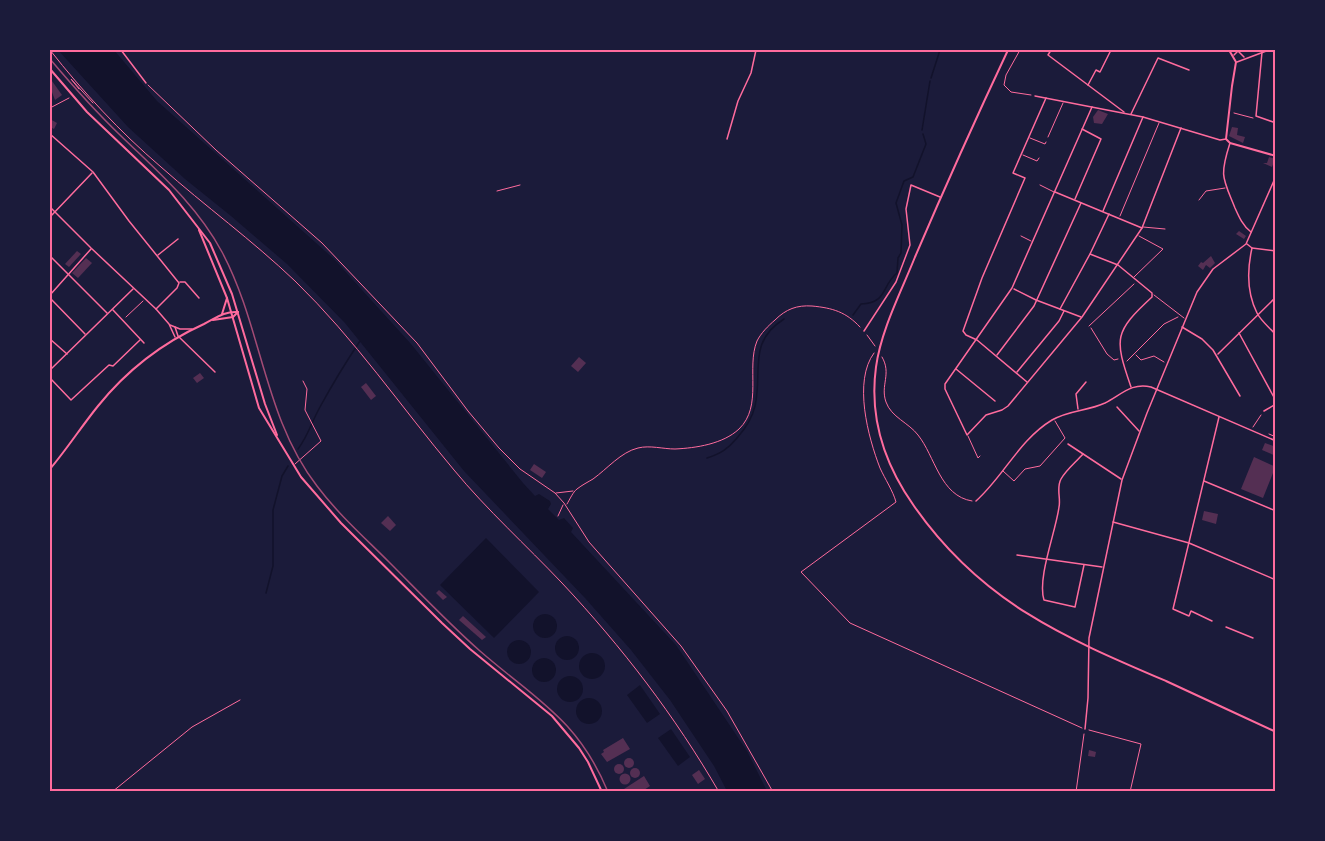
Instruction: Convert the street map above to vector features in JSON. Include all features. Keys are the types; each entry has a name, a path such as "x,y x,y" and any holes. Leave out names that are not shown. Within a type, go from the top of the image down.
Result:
{"main road":[{"path":"1008,50 940,197 883,339 876,366 875,417 892,471 925,521 951,552 979,578 1018,608 1061,634 1275,732"},
{"path":"1229,50 1236,62 1226,139 1230,143 1275,156"},
{"path":"50,69 95,120 158,178 183,206 214,252 238,312 265,404 278,438"},
{"path":"199,230 227,298 257,402 294,465 341,523 442,623 552,717 588,762 602,792"},
{"path":"222,314 227,298"},
{"path":"50,469 99,405 142,361 177,337 222,314 238,312"},
{"path":"211,321 233,317 238,312"}],"street":[{"path":"121,50 146,83"},
{"path":"727,139 738,101 751,73 756,50"},
{"path":"1051,50 1048,56 1126,114"},
{"path":"1088,85 1096,70 1100,72 1111,50"},
{"path":"1234,55 1239,50 1245,58"},
{"path":"1236,62 1269,50"},
{"path":"1262,52 1256,116 1275,123"},
{"path":"1130,114 1158,58 1189,70"},
{"path":"1035,96 1130,114 1220,140 1226,139"},
{"path":"1028,383 977,339 966,335 963,331 982,278 1026,178 1013,172 1046,98"},
{"path":"1092,107 1012,288 945,387 967,435 986,415 1008,406 1082,317 1143,227 1181,128"},
{"path":"1103,211 1143,117"},
{"path":"1075,200 1101,139 1082,129"},
{"path":"50,134 93,172 129,222 179,283"},
{"path":"1230,143 1223,170 1226,188 1242,223 1252,232"},
{"path":"50,217 93,172"},
{"path":"1085,729 1089,638 1122,480 1156,389 1197,292 1207,276 1222,261 1246,244 1275,176"},
{"path":"864,331 896,282 910,245 906,209 911,185 940,197"},
{"path":"1054,192 1143,227"},
{"path":"996,356 1024,320 1036,300 1081,203"},
{"path":"50,207 91,249 146,298 169,324 177,337 215,372"},
{"path":"1060,309 1109,213"},
{"path":"158,256 178,239"},
{"path":"1246,244 1252,248 1275,251"},
{"path":"1252,248 1249,263 1249,287 1257,314 1275,335"},
{"path":"50,295 67,273 91,249"},
{"path":"1090,254 1118,265 1153,295 1127,320 1122,329 1119,342 1121,358 1131,387"},
{"path":"50,256 108,313"},
{"path":"179,283 185,282 199,298"},
{"path":"156,309 177,288 179,283"},
{"path":"50,370 134,288"},
{"path":"1012,288 1036,300 1082,317"},
{"path":"50,298 86,335"},
{"path":"1217,355 1275,298"},
{"path":"112,309 144,344"},
{"path":"1016,373 1059,321 1064,311"},
{"path":"169,324 194,329"},
{"path":"175,327 177,337"},
{"path":"1182,327 1202,339 1217,355 1240,396"},
{"path":"1239,333 1275,403 1264,411"},
{"path":"50,339 67,354"},
{"path":"50,378 71,400 109,365 113,366 140,340"},
{"path":"956,369 995,401"},
{"path":"1078,410 1076,394 1086,382"},
{"path":"976,501 1036,432 1054,419 1107,402 1131,387 1145,385 1156,389 1275,441"},
{"path":"1117,407 1139,432"},
{"path":"1212,621 1191,611 1190,616 1173,609 1219,417"},
{"path":"1068,444 1122,480"},
{"path":"1083,454 1061,479 1060,505 1044,581 1044,600 1075,607 1084,565"},
{"path":"1204,480 1275,512"},
{"path":"1113,522 1189,543 1275,580"},
{"path":"1017,555 1103,567"},
{"path":"1226,627 1253,638"}],"lane":[{"path":"1048,137 1064,101"},
{"path":"1119,218 1160,122"},
{"path":"1029,137 1045,144"},
{"path":"1021,154 1037,161"},
{"path":"1036,165 1039,158"},
{"path":"1040,185 1054,192"},
{"path":"1199,200 1206,191 1226,188"},
{"path":"1143,227 1165,229"},
{"path":"1134,277 1163,249 1138,235"},
{"path":"1020,236 1033,241"},
{"path":"1153,295 1186,319"},
{"path":"294,465 321,441 305,410 307,390 303,381"},
{"path":"1002,470 1014,481 1025,469 1040,466 1065,438 1054,419"},
{"path":"967,435 978,458 980,456"}],"path":[{"path":"50,50 94,102 159,166 284,271 362,353 455,472 499,520 562,582 664,703 719,792"},
{"path":"1020,50 1005,75 1004,85 1011,92 1035,96"},
{"path":"79,89 71,79 94,102"},
{"path":"146,83 328,249 417,343 499,448 520,469 565,504 589,542 681,646 727,711 773,792"},
{"path":"50,108 69,98"},
{"path":"1229,112 1253,118 1256,116"},
{"path":"497,191 520,185"},
{"path":"1121,358 1114,360 1107,354 1089,326 1138,280"},
{"path":"122,320 146,298"},
{"path":"558,516 575,490 637,448 699,447 737,431 750,409 754,354 758,340 773,321 792,308 804,306 829,308 845,313 864,331 877,349 868,362 865,373 865,407 880,466 896,502 801,572 850,623 1085,729 1141,744 1130,792"},
{"path":"1123,365 1164,324 1179,315"},
{"path":"1135,353 1141,360 1154,356 1167,364"},
{"path":"883,358 888,368 884,392 888,406 920,437 950,489 960,497 971,501"},
{"path":"1251,430 1264,411"},
{"path":"555,494 575,490"},
{"path":"112,792 192,727 240,700"},
{"path":"1076,792 1085,729"}],"shaded area":[{"path":"58,50 114,50 157,101 334,259 411,344 523,483 535,496 539,494 550,501 548,509 559,520 564,518 573,528 571,532 676,645 747,751 767,791 727,791 714,766 670,700 631,650 585,598 464,471 345,323 287,264 185,179 128,127"},
{"path":"486,538 539,592 494,638 440,585"},
{"path":"545,614 554,617 557,626 554,635 545,638 536,635 533,626 536,617"},
{"path":"567,636 576,639 579,648 576,657 567,660 558,657 555,648 558,639"},
{"path":"519,640 528,643 531,652 528,661 519,664 510,661 507,652 510,643"},
{"path":"592,653 601,657 605,666 601,675 592,679 583,675 579,666 583,657"},
{"path":"544,658 553,661 556,670 553,679 544,682 535,679 532,670 535,661"},
{"path":"570,676 579,680 583,689 579,698 570,702 561,698 557,689 561,680"},
{"path":"640,685 660,714 647,723 627,695"},
{"path":"589,698 598,702 602,711 598,720 589,724 580,720 576,711 580,702"},
{"path":"671,729 690,757 678,766 658,738"}],"building":[{"path":"52,81 62,95 55,100 50,87"},
{"path":"1098,110 1108,114 1102,124 1094,123 1093,117"},
{"path":"50,119 57,123 54,129 50,127"},
{"path":"1232,127 1238,128 1237,135 1245,137 1243,143 1229,136"},
{"path":"1269,157 1275,159 1272,167 1263,163 1267,163"},
{"path":"1239,231 1246,236 1244,239 1236,234"},
{"path":"77,251 81,254 69,267 65,264"},
{"path":"1211,256 1215,263 1210,268 1206,265 1203,270 1198,266 1201,262 1203,263"},
{"path":"86,258 92,263 78,278 72,273"},
{"path":"579,357 586,363 578,372 571,366"},
{"path":"200,373 204,378 197,383 193,378"},
{"path":"366,383 376,396 371,400 361,387"},
{"path":"1265,443 1276,447 1276,456 1262,450"},
{"path":"1254,457 1276,467 1276,474 1273,473 1263,498 1241,489"},
{"path":"534,464 546,472 542,478 530,470"},
{"path":"1204,511 1218,514 1216,524 1202,520"},
{"path":"388,516 396,525 390,531 381,523"},
{"path":"439,590 447,597 443,600 436,593"},
{"path":"463,616 486,637 482,640 459,620"},
{"path":"623,738 630,749 607,762 601,754 603,750"},
{"path":"1089,750 1096,752 1095,757 1088,756"},
{"path":"629,758 633,759 633,767 629,768 625,767 624,763 625,759"},
{"path":"619,764 623,765 623,773 619,774 615,773 614,769 615,765"},
{"path":"635,768 639,769 639,777 635,778 631,777 630,773 631,769"},
{"path":"699,770 705,779 698,784 692,775"},
{"path":"625,774 629,775 629,783 625,784 621,783 620,779 621,775"},
{"path":"644,776 650,786 641,792 625,792 624,789"}],"waterway":[{"path":"931,78 940,50"},
{"path":"922,130 930,81"},
{"path":"853,315 861,304 876,301 897,273 898,258 901,253 902,225 896,203 904,181 913,177 926,144 923,134"},
{"path":"707,458 727,448 748,424 755,406 761,348 772,328 784,319"},
{"path":"298,449 329,390 360,341"},
{"path":"266,593 273,566 273,510 282,476 288,466"}],"tram line":[{"path":"50,59 102,117 176,189 212,235 235,281 285,431 299,459 317,486 352,525 457,630 537,697 569,728 596,767 608,792"}]}
